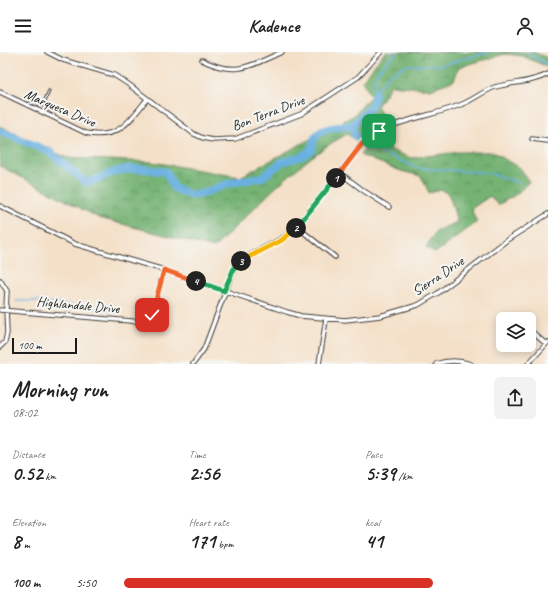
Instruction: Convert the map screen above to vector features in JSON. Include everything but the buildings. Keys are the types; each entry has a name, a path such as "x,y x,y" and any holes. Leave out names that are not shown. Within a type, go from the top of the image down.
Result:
{"street":[{"name":"Bon Terra Drive","path":"46,52 63,60 114,75 203,138 223,141 236,139 284,122 312,108 358,77 381,52"},
{"path":"202,60 219,68 239,69 282,52"},
{"path":"193,364 197,361 210,336 224,291 235,266 240,261 282,240 297,228 362,144 379,131 461,105 493,88 536,80 548,74"},
{"name":"Marquesa Drive","path":"0,92 26,106 86,133 97,135 107,135 128,123 147,99"},
{"path":"532,139 548,141"},
{"path":"340,173 389,207"},
{"name":"Sierra Drive","path":"0,206 75,244 164,270 287,312 326,319 361,319 418,305 438,293 507,240 548,214"},
{"path":"297,228 335,257"},
{"name":"Highlandale Drive","path":"0,310 6,309 143,322 149,320 152,315 164,270"},
{"path":"0,280 7,291 7,333 5,342 0,347"},
{"path":"318,364 326,319"},
{"path":"528,364 547,343 536,334"},
{"path":"436,364 443,361 462,361 471,364"}],"lane":[{"path":"43,105 49,91"},
{"path":"26,106 30,103 43,105 53,112 54,118"}],"green space":[{"path":"385,52 533,52 548,58 548,67 522,56 505,54 459,67 454,80 431,89 391,85 377,106 385,122 356,140 347,134 310,158 277,186 214,248 99,218 0,166 0,126 67,158 152,162 240,177 353,116 371,96 362,81"},
{"path":"372,142 411,158 458,152 493,152 521,169 529,182 517,194 498,205 490,196 471,209 477,222 435,253 426,247 436,231 457,222 449,194 441,190 429,193 421,176 401,171 360,155"}],"waterway":[{"path":"375,94 374,80 376,75 397,52"},
{"path":"375,94 379,86 389,75 406,65 442,65 489,52"},
{"path":"528,53 546,64"},
{"path":"352,125 370,108 375,94"},
{"path":"0,131 50,152 85,182 94,181 117,171 135,169 154,170 166,172 174,188 190,195 201,194 230,183 262,177 282,162 302,156 312,149 313,141 316,136 325,130 352,125 355,136"},
{"path":"374,149 417,168 490,173 519,183"},
{"path":"16,301 39,301 113,311"}],"route":[{"path":"152,315 164,270 224,291 235,266 246,257 289,236 297,228 362,144 379,131"}]}
